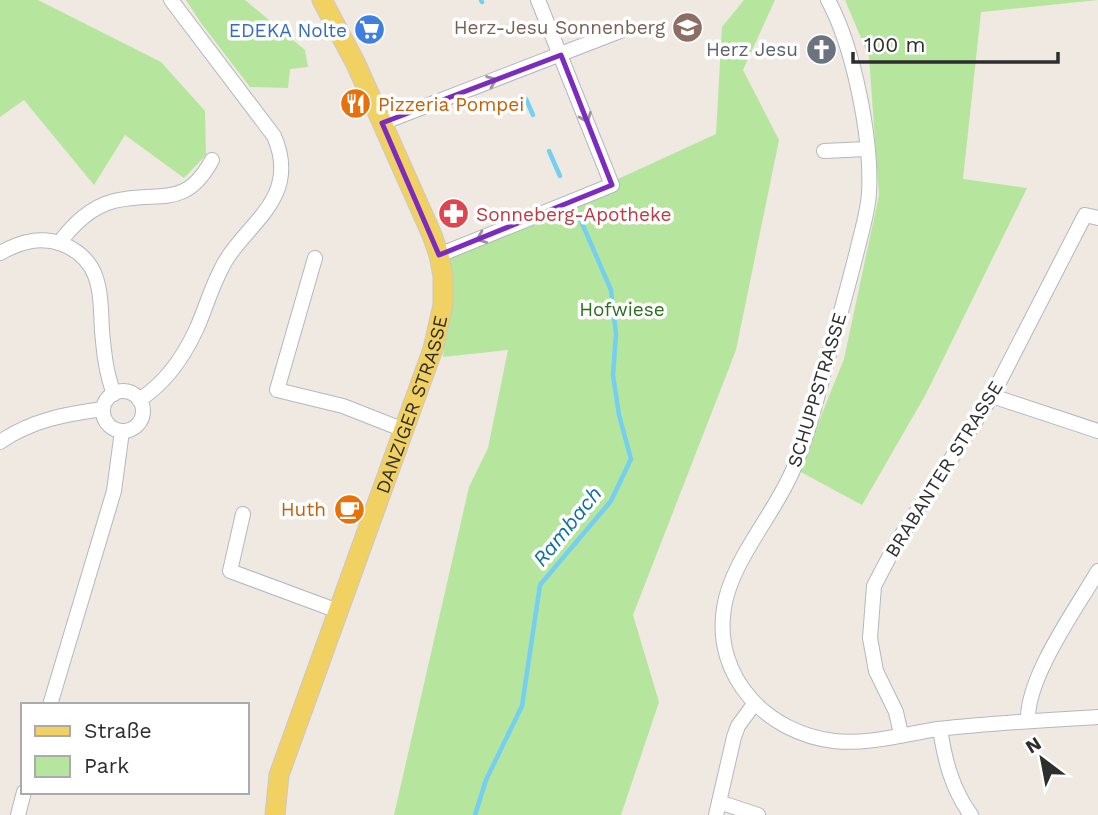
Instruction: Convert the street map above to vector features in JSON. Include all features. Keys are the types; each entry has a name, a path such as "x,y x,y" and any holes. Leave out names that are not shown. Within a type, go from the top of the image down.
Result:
{"main road":[{"name":"DANZIGER STRASSE","path":"275,815 279,775 433,349 441,319 444,289 439,255 345,41 322,0"}],"street":[{"path":"139,400 159,385 187,346 220,269 273,200 282,172 280,152 274,136 171,0"},
{"path":"439,255 612,185 538,0"},
{"name":"SCHUPPSTRASSE","path":"828,0 839,19 849,55 867,149 869,194 847,291 793,471 732,581 724,608 725,651 737,680 754,704 781,724 798,732 834,741 863,740 940,729 1098,717"},
{"path":"382,123 628,28"},
{"path":"824,151 867,149"},
{"path":"58,243 78,222 100,206 126,199 174,195 189,189 200,180 212,160"},
{"name":"BRABANTER STRASSE","path":"901,734 896,712 876,671 870,638 874,586 897,542 992,396 1091,217"},
{"path":"0,253 29,241 58,243 84,259 99,285 106,370 114,394"},
{"path":"315,258 277,390 343,406 404,430"},
{"path":"128,392 139,400 142,411 140,421 132,429 113,429 106,422 103,409 114,394 128,392"},
{"path":"992,396 1098,431"},
{"path":"0,442 46,419 103,409"},
{"path":"51,703 114,491 122,431"},
{"path":"243,514 230,571 338,611"},
{"path":"1028,721 1027,707 1044,664 1098,571"},
{"path":"754,704 738,726 734,737 717,809 758,815"},
{"path":"940,729 946,764 954,786 971,815"},
{"path":"18,815 23,794"}],"highlighted area":[{"path":"561,55 612,185 439,255 382,123"}],"green space":[{"path":"0,0 38,0 161,62 205,111 206,155 184,178 125,135 94,185 24,100 0,117"},
{"path":"186,0 245,0 305,50 308,67 290,69 288,88 250,87"},
{"name":"Hofwiese","path":"744,0 775,0 743,70 779,140 736,350 633,615 659,702 621,815 394,815 469,487 488,448 508,350 443,357 450,256 716,134 722,27"},
{"path":"845,0 1098,0 981,12 963,179 1027,188 926,394 862,505 799,471 844,359 879,195 869,57"}],"waterway":[{"name":"Rambach","path":"526,99 533,115"},
{"name":"Rambach","path":"549,151 560,176"},
{"name":"Rambach","path":"475,815 486,780 522,706 540,585 611,501 631,459 619,415 613,375 616,334 611,290 578,214"}],"place":[{"name":"Herz-Jesu Sonnenberg","path":"688,27"},
{"name":"EDEKA Nolte","path":"370,30"},
{"name":"Herz Jesu","path":"821,49"},
{"name":"Pizzeria Pompei","path":"355,104"},
{"name":"Sonneberg-Apotheke","path":"453,214"},
{"name":"Huth","path":"349,509"}]}
